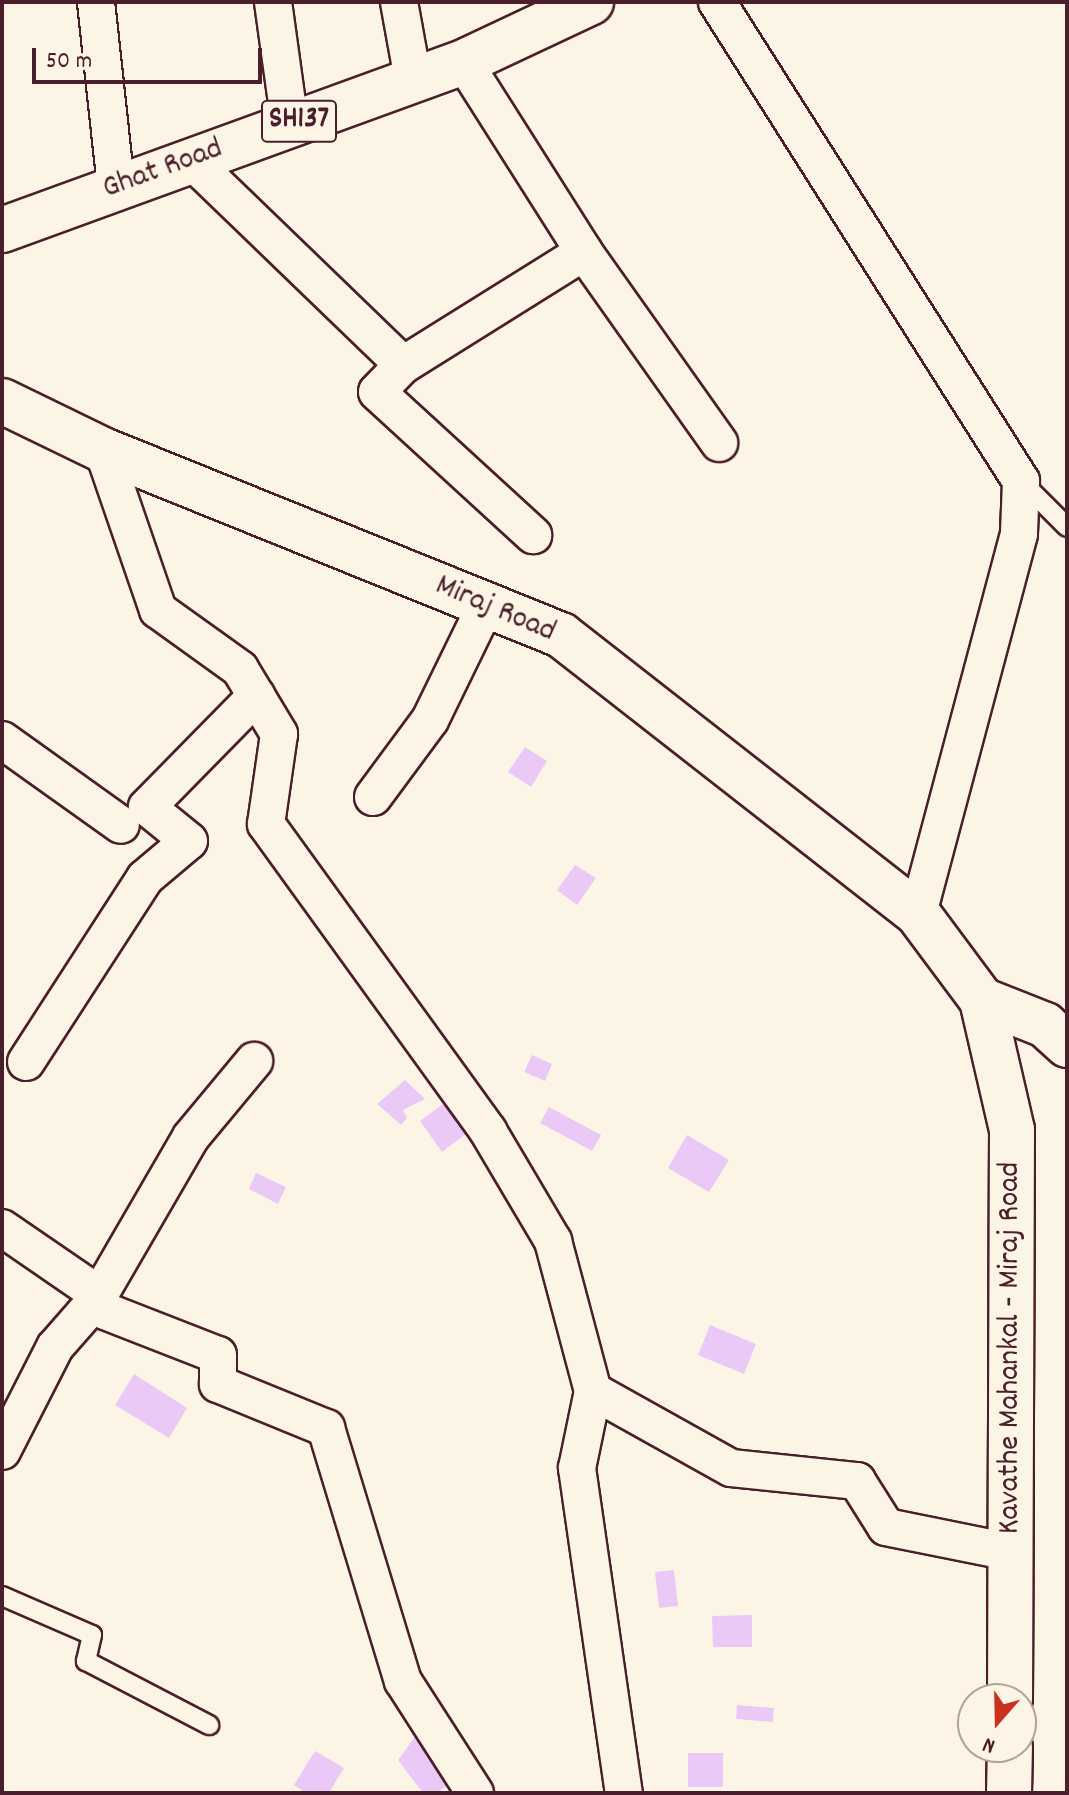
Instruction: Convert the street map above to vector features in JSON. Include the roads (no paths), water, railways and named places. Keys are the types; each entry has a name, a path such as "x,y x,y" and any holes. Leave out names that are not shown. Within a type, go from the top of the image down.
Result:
{"main road":[{"name":"Ghat Road","path":"2,230 463,61 591,2"},
{"name":"Miraj Road","path":"2,401 103,450 561,635 918,914 982,1000"},
{"path":"982,1000 1045,1025 1067,1045"},
{"name":"Kavathe Mahankal - Miraj Road","path":"982,1000 1012,1130 1010,1683"},
{"path":"1009,1793 1010,1763"}],"street":[{"path":"96,2 116,187"},
{"path":"273,2 290,124"},
{"path":"399,2 413,79"},
{"path":"717,2 1021,481 1019,534 918,914"},
{"path":"463,61 584,252 719,443"},
{"path":"191,160 403,365"},
{"path":"533,535 377,392 403,365 584,252"},
{"path":"103,450 158,610 240,669 279,734 266,824 488,1131 553,1241 593,1391 577,1468 624,1793"},
{"path":"373,797 430,720 486,605"},
{"path":"26,1062 145,878 189,841 147,807 256,696"},
{"path":"2,740 121,825"},
{"path":"2,1451 55,1347 97,1299 191,1137 254,1061"},
{"path":"2,1228 88,1287 105,1311 218,1355 218,1384 326,1428 403,1681 475,1793"},
{"path":"593,1391 731,1468 857,1481 886,1527 1010,1552"}],"lane":[{"path":"1021,481 1067,527"},
{"path":"2,1596 92,1635 86,1661 209,1725"}]}
